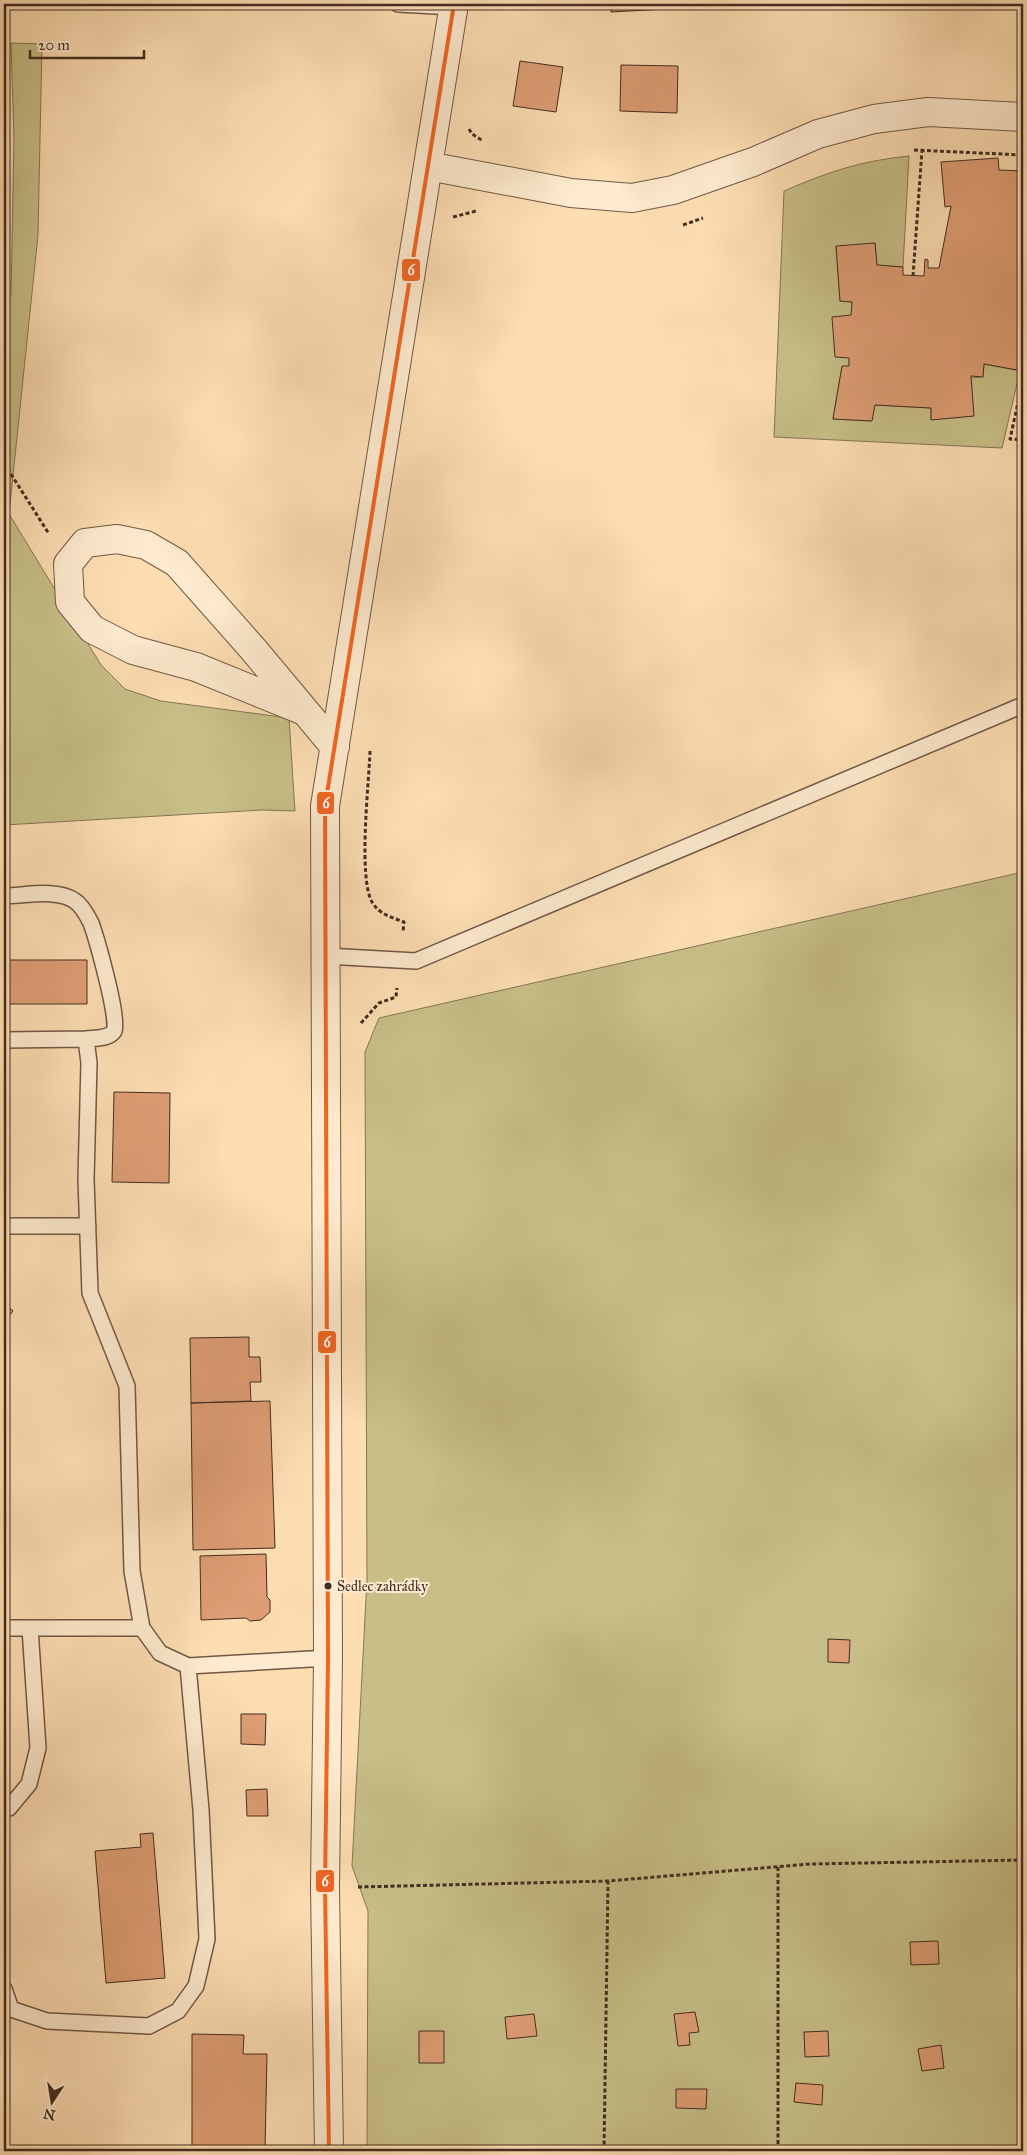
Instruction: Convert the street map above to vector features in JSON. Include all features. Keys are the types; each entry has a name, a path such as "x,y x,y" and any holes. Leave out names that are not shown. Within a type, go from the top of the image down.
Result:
{"street":[{"path":"329,2151 325,1887 328,1658 325,806 454,5"},
{"path":"428,166 571,193 632,198 673,190 753,162 818,134 874,119 928,112 1023,117"},
{"path":"302,710 196,667 133,650 92,629 70,602 68,564 85,543 117,538 146,544 177,563 253,649 302,710 335,747"}],"lane":[{"path":"398,4 454,5"},
{"path":"326,956 416,961 1023,705"},
{"path":"4,896 56,894 76,901 90,922 112,999 116,1024 114,1031 107,1037 4,1040"},
{"path":"86,1039 89,1063 86,1179 90,1293 127,1386 132,1571 142,1628 160,1653 188,1666 328,1658"},
{"path":"4,1226 88,1226"},
{"path":"4,1628 142,1628"},
{"path":"4,1808 9,1808 29,1784 38,1748 30,1628"},
{"path":"4,1989 11,2009 47,2021 149,2026 178,2011 196,1986 207,1939 201,1810 188,1666"}],"path":[{"path":"465,121 472,134 492,144"},
{"path":"913,276 922,150"},
{"path":"1023,380 1010,439 1023,440"},
{"path":"4,463 68,564"},
{"path":"325,1887 608,1881 810,1864 1023,1860"},
{"path":"778,1867 778,2151"},
{"path":"604,2151 608,1881"}],"shaded area":[{"path":"11,43 42,44 38,235 9,514 101,665 125,689 161,701 289,718 295,811 262,810 4,825 4,297 11,296 14,138"},
{"path":"909,156 903,267 877,265 875,243 836,247 840,301 852,302 849,366 842,367 833,419 871,421 875,405 931,408 931,419 971,378 983,377 984,364 1020,371 1002,448 774,437 784,191 845,168"},
{"path":"1023,872 1023,2151 367,2151 368,1911 352,1866 367,1579 365,1052 379,1018"}],"building":[{"path":"611,4 629,4 629,11 611,12"},
{"path":"629,4 648,4 648,10 629,11"},
{"path":"648,4 667,4 667,9 648,10"},
{"path":"667,4 684,4 685,9 667,9"},
{"path":"684,4 702,4 702,8 685,9"},
{"path":"702,4 720,4 720,8 702,8"},
{"path":"720,4 738,4 738,7 720,8"},
{"path":"520,61 563,67 556,112 513,106"},
{"path":"621,65 678,66 677,113 620,111"},
{"path":"998,158 999,170 1023,171 1023,371 984,364 983,377 971,376 974,416 931,420 931,408 875,405 872,421 833,419 842,366 849,366 849,358 835,357 832,317 851,315 852,302 840,301 836,246 875,243 877,265 903,267 903,275 924,276 925,259 928,260 928,268 939,268 951,206 945,207 941,162"},
{"path":"4,960 87,960 87,1004 4,1004"},
{"path":"114,1092 170,1093 169,1183 112,1182"},
{"path":"4,1303 13,1311 4,1322"},
{"path":"249,1337 249,1357 260,1357 261,1382 250,1382 251,1401 191,1403 190,1338"},
{"path":"270,1401 275,1548 193,1550 191,1403"},
{"path":"266,1554 267,1597 270,1600 270,1612 261,1620 250,1621 246,1618 201,1620 200,1556"},
{"path":"828,1639 850,1640 849,1663 828,1662"},
{"path":"241,1714 266,1714 265,1745 241,1744"},
{"path":"267,1789 268,1816 247,1816 246,1790"},
{"path":"153,1833 165,1978 106,1983 95,1851 141,1847 140,1834"},
{"path":"938,1941 939,1964 911,1965 910,1942"},
{"path":"695,2012 699,2032 689,2033 690,2045 678,2046 674,2014"},
{"path":"534,2014 537,2036 507,2039 505,2017"},
{"path":"419,2031 444,2031 444,2063 419,2063"},
{"path":"828,2031 829,2056 805,2057 804,2032"},
{"path":"192,2034 244,2035 243,2054 267,2054 265,2150 192,2150"},
{"path":"941,2045 944,2068 922,2071 918,2049"},
{"path":"796,2083 823,2085 822,2105 794,2102"},
{"path":"676,2089 707,2089 706,2109 676,2108"}],"transit line":[{"name":"6","path":"329,2151 325,1887 328,1658 325,806 454,4"}],"place":[{"name":"Sedlec zahrádky","path":"328,1586"}]}
